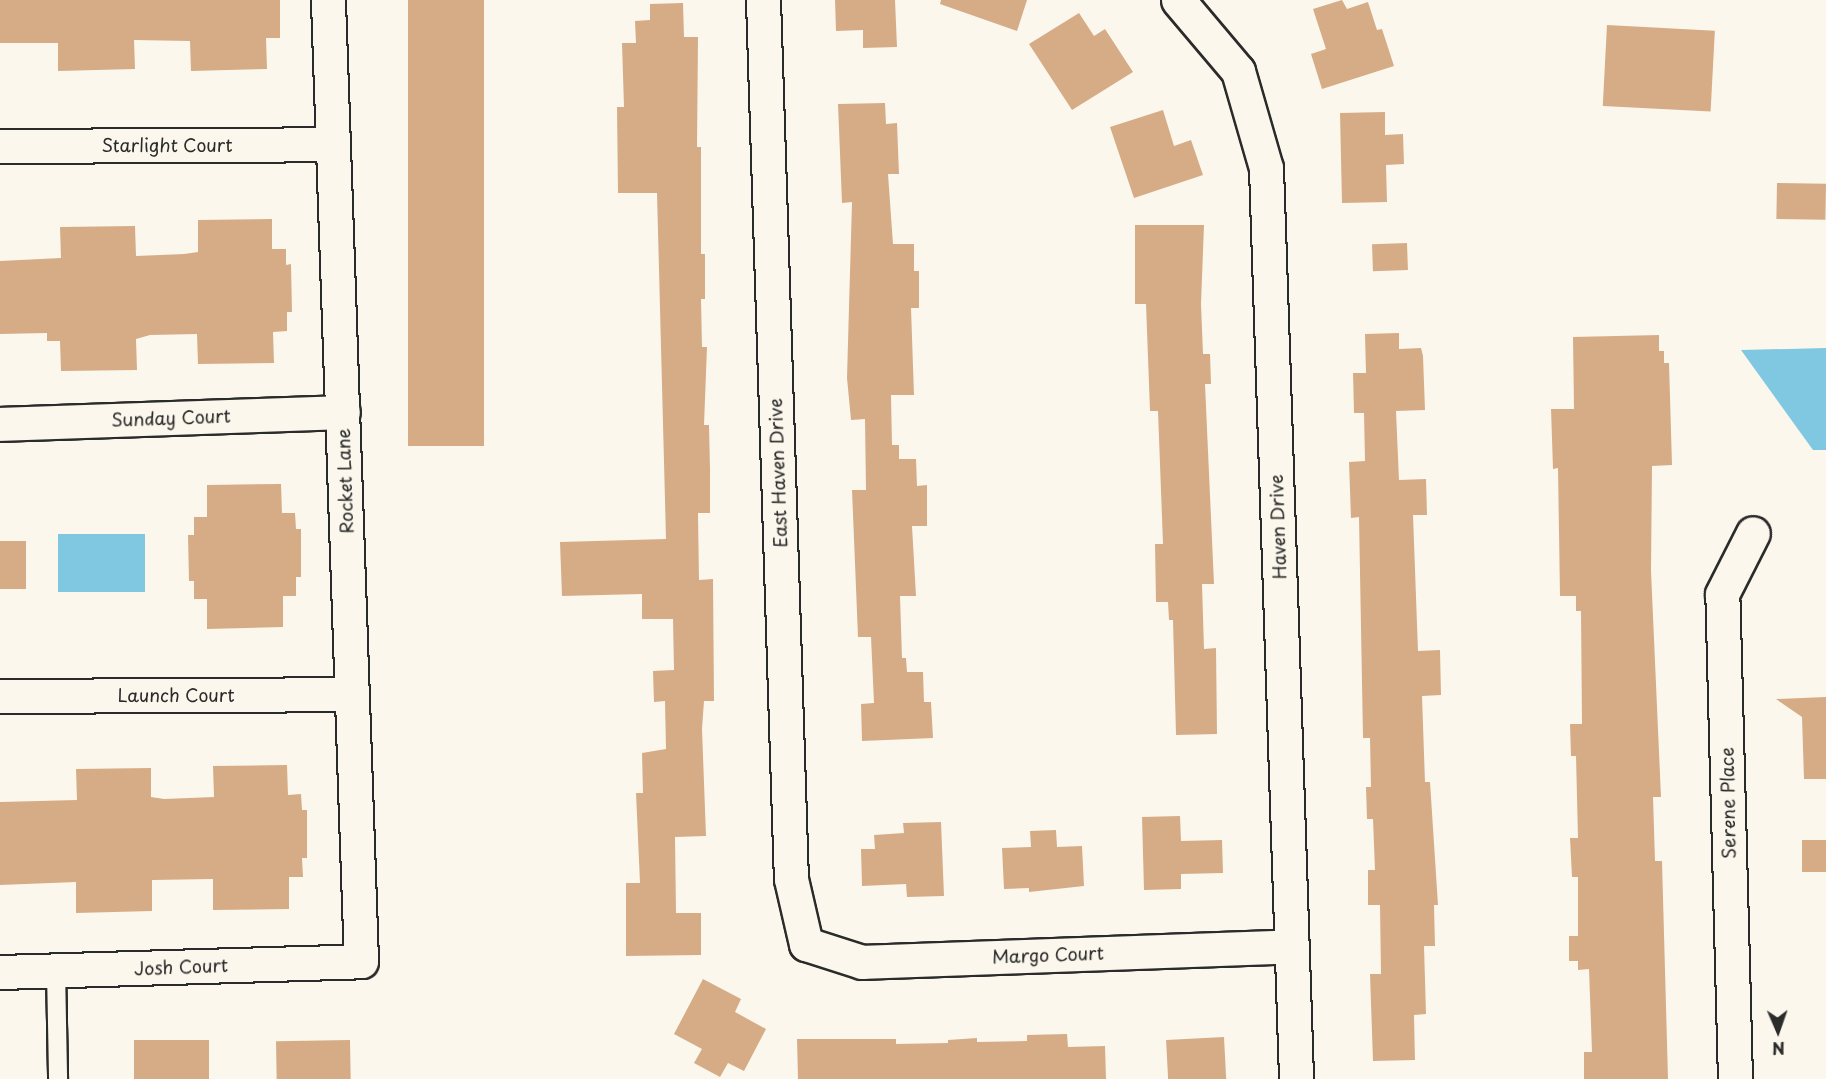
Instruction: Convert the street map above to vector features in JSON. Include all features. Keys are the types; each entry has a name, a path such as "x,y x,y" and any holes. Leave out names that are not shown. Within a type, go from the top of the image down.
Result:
{"street":[{"name":"Rocket Lane","path":"328,0 361,961"},
{"name":"East Haven Drive","path":"763,0 791,879 806,944"},
{"name":"Haven Drive","path":"1178,0 1238,71 1266,168 1296,1079"},
{"name":"Starlight Court","path":"0,146 333,144"},
{"name":"Sunday Court","path":"0,424 343,412"},
{"name":"Serene Place","path":"1735,1079 1722,594 1753,533"},
{"name":"Launch Court","path":"0,696 352,694"},
{"name":"Margo Court","path":"806,944 862,962 1292,946"},
{"name":"Josh Court","path":"0,972 361,961"}],"lane":[{"path":"56,970 58,1079"}],"water":[{"path":"1826,348 1826,450 1813,450 1741,350"},
{"path":"58,534 145,534 145,592 58,592"}],"building":[{"path":"0,0 280,0 280,38 266,38 267,69 191,71 190,41 134,40 135,69 58,71 58,43 0,43"},
{"path":"408,0 484,0 484,446 408,446"},
{"path":"835,0 895,0 897,47 863,48 863,30 836,31"},
{"path":"941,0 1027,0 1017,31 940,4"},
{"path":"1342,0 1347,9 1368,2 1377,30 1382,29 1394,66 1322,89 1311,54 1326,49 1313,9"},
{"path":"683,3 684,37 698,37 697,147 701,147 701,254 705,254 705,299 701,299 702,347 707,347 704,425 709,425 710,469 710,513 698,513 699,580 713,579 714,701 704,701 702,729 706,836 675,837 676,913 701,913 701,955 626,956 626,883 640,883 636,793 643,793 642,753 666,749 665,701 654,702 653,671 674,670 673,619 642,619 642,594 562,596 560,542 666,539 657,193 618,193 617,107 624,107 622,43 636,43 635,21 650,20 650,4"},
{"path":"1079,13 1094,36 1105,29 1133,72 1072,110 1029,44"},
{"path":"1607,25 1715,31 1711,112 1603,106"},
{"path":"885,103 886,124 897,123 899,174 888,174 893,244 914,244 914,271 919,271 919,308 911,308 914,395 891,395 892,445 899,445 899,459 916,459 917,486 927,485 927,526 912,526 916,596 900,596 902,658 906,658 907,672 923,672 924,702 931,702 933,738 862,741 861,704 874,703 871,637 858,637 852,490 866,490 865,419 851,420 847,378 852,202 842,203 838,104"},
{"path":"1163,110 1174,146 1191,140 1203,175 1134,198 1110,127"},
{"path":"1385,112 1385,135 1403,134 1404,164 1386,165 1387,202 1342,203 1340,113"},
{"path":"1777,183 1826,184 1825,220 1776,219"},
{"path":"272,219 272,249 286,249 286,265 291,264 292,312 287,312 287,331 273,332 274,363 198,364 197,334 150,335 136,339 137,370 61,371 60,341 47,341 47,333 0,334 0,261 61,258 60,227 135,226 136,256 198,252 198,220"},
{"path":"1135,225 1204,225 1201,304 1203,354 1210,354 1211,384 1205,384 1214,584 1202,584 1204,649 1216,648 1217,734 1176,735 1173,620 1169,620 1168,602 1156,602 1155,544 1163,544 1158,411 1150,411 1146,304 1135,304"},
{"path":"1407,243 1408,270 1373,271 1372,244"},
{"path":"1399,333 1399,349 1421,348 1423,356 1425,410 1396,411 1399,480 1426,479 1427,515 1413,515 1418,651 1440,650 1441,695 1422,696 1425,782 1430,782 1438,905 1434,905 1435,946 1424,946 1426,1014 1414,1015 1415,1060 1373,1061 1370,974 1381,974 1380,905 1368,905 1368,870 1375,870 1373,819 1367,819 1366,787 1371,787 1370,738 1363,738 1359,517 1351,518 1349,462 1365,461 1364,413 1354,413 1353,373 1366,373 1365,334"},
{"path":"1659,335 1659,351 1664,351 1664,363 1669,363 1672,465 1652,466 1651,571 1661,797 1653,797 1655,861 1662,861 1668,1079 1584,1079 1584,1052 1592,1052 1589,969 1578,970 1578,961 1569,961 1569,936 1578,936 1578,877 1572,877 1570,838 1578,838 1576,756 1571,756 1570,724 1582,724 1581,611 1576,611 1576,596 1560,596 1558,468 1553,469 1551,409 1574,409 1573,337"},
{"path":"281,484 282,513 295,513 296,529 301,529 301,577 296,577 296,596 283,596 283,627 207,629 207,599 194,599 194,581 189,581 188,535 194,535 194,517 207,517 207,485"},
{"path":"0,541 26,541 26,589 0,589"},
{"path":"1826,697 1826,779 1804,779 1802,717 1776,699"},
{"path":"287,765 288,795 301,794 302,810 307,810 307,858 302,858 303,877 289,877 289,909 213,910 213,879 152,880 152,911 76,913 76,882 0,885 0,802 77,800 76,769 151,768 151,797 164,799 214,797 213,766"},
{"path":"1180,816 1181,841 1222,840 1223,873 1181,874 1181,889 1144,890 1142,817"},
{"path":"941,822 944,896 907,897 906,884 862,886 861,849 875,849 874,835 904,833 903,823"},
{"path":"1056,830 1057,847 1082,846 1084,886 1029,892 1029,888 1004,889 1002,848 1031,847 1030,831"},
{"path":"1802,840 1826,840 1826,872 1802,872"},
{"path":"703,979 741,999 735,1012 766,1029 744,1071 728,1063 720,1077 694,1063 702,1049 674,1034"},
{"path":"1067,1034 1068,1047 1105,1046 1106,1079 798,1079 797,1039 896,1039 896,1044 948,1043 948,1040 977,1038 977,1042 1027,1041 1027,1035"},
{"path":"1224,1037 1226,1079 1168,1079 1166,1040"},
{"path":"134,1040 209,1040 209,1079 134,1079"},
{"path":"350,1040 351,1079 277,1079 276,1041"}]}
